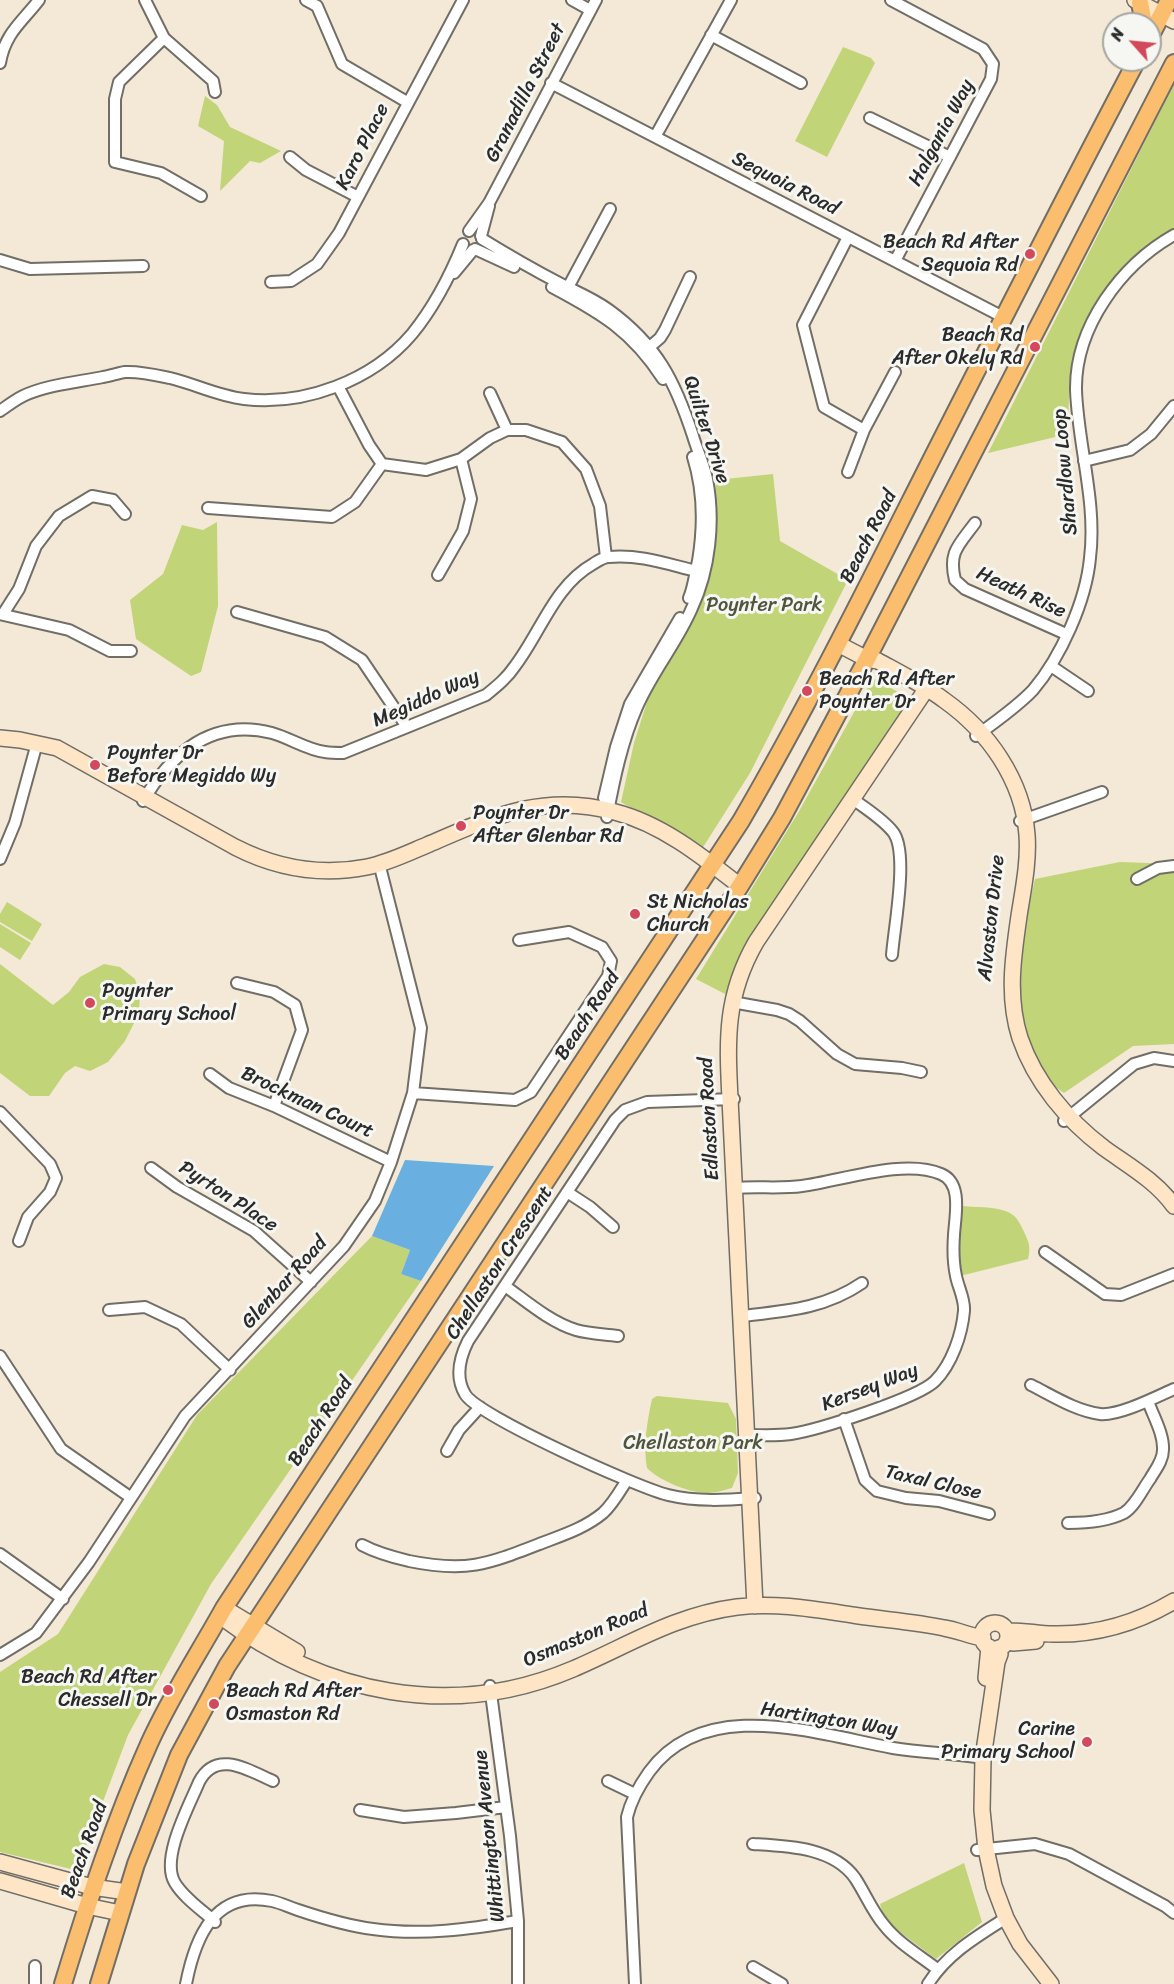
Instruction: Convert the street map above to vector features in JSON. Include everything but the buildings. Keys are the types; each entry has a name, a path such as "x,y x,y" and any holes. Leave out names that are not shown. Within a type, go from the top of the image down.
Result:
{"main road":[{"path":"99,1984 127,1892 179,1755 227,1666 782,818 867,659 1174,63"},
{"path":"1121,92 1124,72"},
{"name":"Beach Road","path":"63,1984 92,1887 150,1743 179,1686 222,1612 741,821 838,644 1003,317 1131,72"}],"street":[{"path":"0,63 9,36 39,0"},
{"path":"145,0 164,38 213,81 215,92"},
{"path":"306,0 321,3 342,64 407,102"},
{"name":"Karo Place","path":"271,282 291,281 317,264 339,233 463,0"},
{"path":"572,0 593,5"},
{"path":"655,137 731,0"},
{"name":"Halgania Way","path":"891,0 983,49 993,64 991,80 895,261"},
{"path":"1138,1 1169,7"},
{"name":"Granadilla Street","path":"469,231 489,203 593,5"},
{"path":"711,36 801,83"},
{"path":"164,38 119,82 115,99 116,162 161,173 201,196"},
{"name":"Sequoia Road","path":"550,83 1003,317"},
{"path":"870,118 950,157"},
{"path":"290,157 306,170 358,197"},
{"name":"Granadilla Street","path":"481,238 489,203"},
{"path":"567,291 610,209"},
{"path":"0,411 24,396 69,383 125,372 172,378 227,396 260,401 309,396 338,386 381,362 412,334 470,248 480,245 481,238 476,231 469,231 463,237 470,248"},
{"name":"Shardlow Loop","path":"978,735 1031,692 1051,666 1075,616 1090,558 1090,502 1076,388 1082,352 1104,302 1129,270 1162,242 1174,235"},
{"path":"848,237 803,325 824,407 864,430"},
{"name":"Quilter Drive","path":"481,238 567,291 611,321 646,349 671,378 706,476 711,530 708,553 693,606 683,628 637,707 604,813"},
{"name":"Quilter Drive","path":"470,248 567,291"},
{"path":"0,260 30,269 143,266"},
{"path":"646,349 665,330 690,277"},
{"name":"Quilter Drive","path":"604,813 615,747 630,704 682,614 691,593 703,521 700,485 685,432 669,387 646,349"},
{"path":"848,472 864,430 895,372"},
{"path":"338,386 369,445 382,464 426,471 462,459 490,438 507,430 526,430 562,442 586,469 600,506 606,557 640,557 696,571"},
{"path":"490,393 507,430"},
{"path":"1084,460 1130,450 1150,434 1174,406"},
{"path":"438,575 463,531 471,499 462,459"},
{"path":"208,508 332,517 355,502 382,464"},
{"path":"125,514 113,500 92,496 59,516 36,546 19,589 2,614 69,630 110,651 131,651"},
{"name":"Heath Rise","path":"975,523 960,543 952,559 955,580 965,589 1066,634"},
{"name":"Megiddo Way","path":"144,800 157,779 173,760 198,740 218,732 241,728 273,733 323,752 343,753 486,695 503,682 526,651 552,606 571,580 606,557"},
{"path":"237,612 325,637 362,660 407,727"},
{"name":"Alvaston Drive","path":"838,644 867,659 878,661 963,714 978,735 993,746 1006,767 1018,794 1022,820 1028,837 1012,969 1013,1004 1020,1038 1028,1058 1066,1118 1091,1147 1125,1170 1154,1194 1174,1218"},
{"path":"1051,666 1088,691"},
{"name":"Edlaston Road","path":"758,1601 733,1099 736,1002 762,948 928,693"},
{"path":"0,738 36,747"},
{"path":"0,746 57,748 144,800 235,847 277,864 306,870 380,868 518,810 563,804 604,813 636,827 709,869 737,890"},
{"path":"0,859 15,823 36,747"},
{"path":"1022,820 1102,792"},
{"path":"856,801 892,831 898,840 901,867 892,955"},
{"path":"1137,879 1158,868 1174,866"},
{"name":"Glenbar Road","path":"0,1655 36,1633 63,1599 185,1416 344,1246 375,1201 391,1162 413,1093 421,1028 380,868"},
{"path":"413,1093 515,1100 531,1092 608,976 612,961 602,947 569,932 519,940"},
{"path":"237,983 274,992 295,1005 302,1030 274,1106"},
{"path":"736,1002 789,1014 837,1054 855,1064 921,1072"},
{"path":"1066,1118 1134,1064 1154,1058 1174,1061"},
{"name":"Brockman Court","path":"210,1074 229,1088 274,1106 391,1162"},
{"name":"Chellaston Crescent","path":"733,1099 647,1102 625,1110 615,1120 468,1341 461,1354 460,1376 465,1394 480,1407 547,1443 627,1480 655,1491 684,1498 706,1500 752,1498"},
{"path":"0,1112 50,1164 56,1178 50,1192 28,1217 19,1241"},
{"name":"Alvaston Drive","path":"1066,1118 1105,1149 1125,1161 1158,1188 1174,1206"},
{"name":"Pyrton Place","path":"151,1168 177,1187 254,1231 311,1282"},
{"name":"Kersey Way","path":"738,1188 795,1187 857,1174 904,1169 939,1173 949,1178 954,1185 956,1210 953,1260 964,1309 960,1331 944,1371 925,1389 844,1419 792,1434 750,1435"},
{"path":"567,1192 594,1210 613,1227"},
{"path":"1045,1252 1105,1294 1121,1295 1174,1274"},
{"path":"745,1315 793,1310 815,1305 837,1298 862,1283"},
{"path":"505,1286 565,1325 589,1332 618,1336"},
{"path":"109,1310 145,1307 181,1324 230,1370"},
{"path":"0,1356 61,1449 130,1497"},
{"path":"1031,1385 1080,1410 1100,1414 1112,1414 1174,1389"},
{"path":"1068,1523 1087,1522 1124,1513 1136,1501 1157,1469 1162,1458 1163,1441 1148,1401"},
{"path":"447,1451 459,1430 480,1407"},
{"name":"Taxal Close","path":"844,1419 865,1480 877,1491 906,1498 939,1501 988,1514"},
{"path":"362,1545 392,1557 442,1567 460,1568 488,1563 565,1534 590,1522 614,1502 627,1480"},
{"path":"0,1554 63,1599"},
{"name":"Osmaston Road","path":"222,1612 249,1631 353,1676 390,1684 431,1688 490,1689 533,1683 571,1670 670,1623 758,1601 796,1599 933,1618 1013,1643 1096,1639 1137,1628 1174,1611"},
{"name":"Osmaston Road","path":"995,1639 1100,1630 1142,1617 1174,1602"},
{"path":"995,1639 973,1808 982,1849 985,1880 1026,1965 1042,1984"},
{"name":"Whittington Avenue","path":"490,1689 518,1921 518,1984"},
{"name":"Hartington Way","path":"635,1984 627,1830 630,1806 654,1765 665,1754 697,1736 737,1725 758,1725 799,1730 914,1752 980,1757"},
{"path":"213,1921 180,1890 170,1871 177,1837 199,1782 203,1773 217,1764 239,1766 273,1780"},
{"path":"608,1780 635,1794"},
{"path":"360,1810 404,1817 456,1814 506,1807"},
{"path":"753,1844 800,1849 840,1863 852,1875 879,1920 893,1936 937,1969"},
{"path":"982,1849 1035,1844 1070,1854 1174,1913"},
{"path":"0,1862 92,1887 127,1892"},
{"path":"0,1881 120,1913"},
{"path":"187,1984 196,1944 219,1912 240,1901 270,1901 338,1922 404,1933 433,1933 518,1921"},
{"path":"928,1984 937,1969 962,1946 1003,1920"},
{"path":"1003,1920 1051,1984"},
{"path":"35,1966 35,1984"},
{"path":"753,1967 782,1984"}],"green space":[{"path":"843,47 871,58 875,63 827,157 795,141"},
{"path":"1174,84 1174,231 1133,261 1099,297 1079,342 1069,393 1068,434 988,453"},
{"path":"205,96 217,105 230,127 281,151 260,163 250,161 220,191 224,141 198,126"},
{"name":"Poynter Park","path":"773,474 780,541 848,580 750,773 700,852 621,802 634,743 651,689 710,565 716,480"},
{"path":"217,522 218,606 201,672 191,676 136,639 130,600 163,574 182,525 203,530"},
{"path":"873,678 914,701 727,995 696,979 798,813"},
{"path":"1120,862 1174,864 1174,1044 1133,1046 1064,1093 1047,1081 1023,1037 1019,993 1025,923 1035,879"},
{"path":"7,902 42,924 32,941 0,922 0,914"},
{"path":"0,924 31,943 20,960 0,947"},
{"path":"0,964 53,1005 69,992 80,977 104,964 120,967 135,979 140,994 139,1013 125,1041 108,1062 90,1071 75,1066 65,1073 49,1096 30,1096 0,1073"},
{"path":"962,1206 999,1209 1017,1219 1027,1239 1028,1259 960,1276 958,1262"},
{"path":"372,1236 410,1250 401,1274 421,1281 211,1584 128,1735 75,1870 0,1852 0,1672 58,1634 197,1415"},
{"name":"Chellaston Park","path":"657,1396 728,1403 736,1419 738,1473 732,1488 711,1493 692,1491 667,1482 647,1468 645,1451 647,1425 652,1399"},
{"path":"964,1863 982,1922 936,1959 885,1921 880,1904"}],"water":[{"path":"405,1160 494,1166 421,1281 401,1274 410,1250 372,1236"}],"place":[{"name":"Beach Rd After Sequoia Rd","path":"1030,254"},
{"name":"Beach Rd After Okely Rd","path":"1035,347"},
{"name":"Beach Rd After Poynter Dr","path":"807,691"},
{"name":"Poynter Dr Before Megiddo Wy","path":"95,765"},
{"name":"Poynter Dr After Glenbar Rd","path":"461,826"},
{"name":"St Nicholas Church","path":"635,914"},
{"name":"Poynter Primary School","path":"90,1003"},
{"name":"Beach Rd After Chessell Dr","path":"168,1690"},
{"name":"Beach Rd After Osmaston Rd","path":"214,1704"},
{"name":"Carine Primary School","path":"1087,1742"}]}
